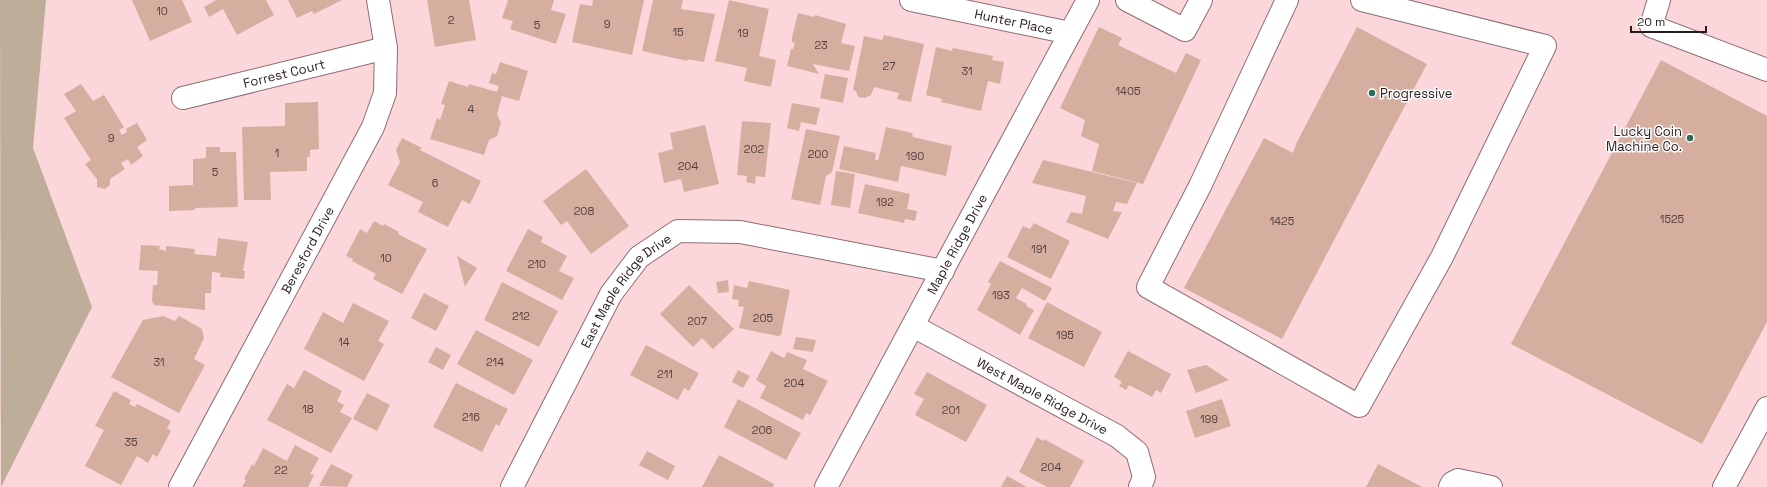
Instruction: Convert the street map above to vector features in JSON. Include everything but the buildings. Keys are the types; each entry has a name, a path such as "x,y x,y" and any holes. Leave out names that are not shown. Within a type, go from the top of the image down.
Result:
{"street":[{"name":"Beresford Drive","path":"180,487 373,127 385,92 386,48 378,0"},
{"name":"Hunter Place","path":"911,0 1070,33"},
{"name":"Maple Ridge Drive","path":"826,487 1088,0"},
{"path":"1127,0 1185,30 1201,0"},
{"path":"1287,0 1200,186 1148,286 1359,406 1442,257 1546,46 1362,0"},
{"path":"1659,0 1651,26 1767,70"},
{"name":"Forrest Court","path":"183,98 386,48"},
{"name":"East Maple Ridge Drive","path":"512,487 611,294 639,257 678,231 740,232 942,271"},
{"name":"West Maple Ridge Drive","path":"913,326 1117,436 1137,452 1144,477 1140,487"},
{"path":"1724,487 1767,408"},
{"path":"1450,487 1452,483 1458,480 1491,487"}],"shaded area":[{"path":"0,0 46,0 33,148 92,307 1,487"}],"place":[{"name":"Progressive","path":"1372,93"},
{"name":"Lucky Coin Machine Co.","path":"1690,138"}]}
